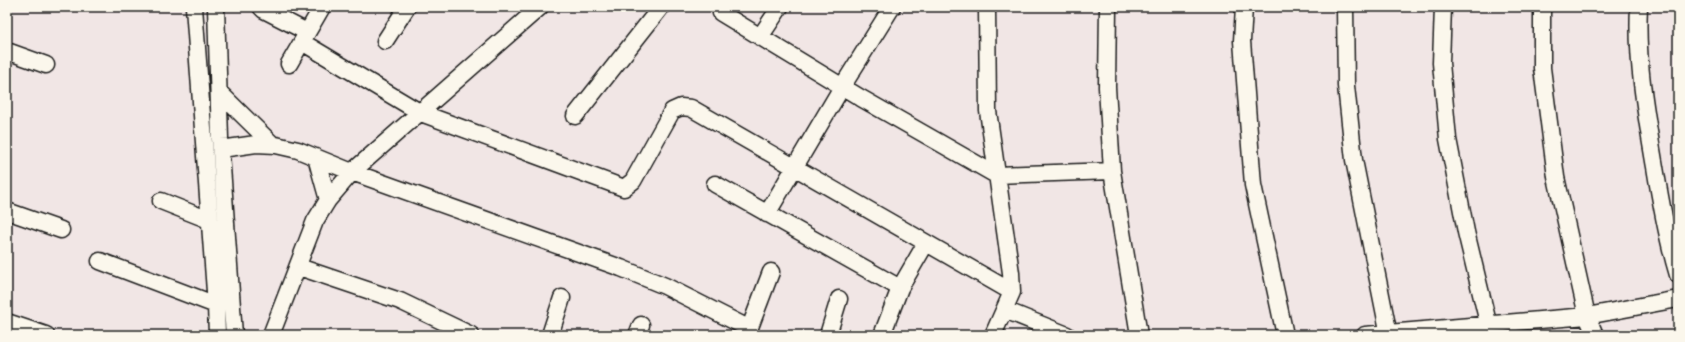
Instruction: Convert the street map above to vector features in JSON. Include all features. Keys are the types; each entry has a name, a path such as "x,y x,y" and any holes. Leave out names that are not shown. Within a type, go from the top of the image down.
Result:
{"street":[{"path":"194,7 217,335"},
{"path":"216,7 221,149 234,335"},
{"path":"261,7 421,113 624,188 632,181 672,111 680,107 691,108 1012,292"},
{"path":"289,64 322,7"},
{"path":"385,41 407,7"},
{"path":"576,116 661,7"},
{"path":"760,37 780,7"},
{"path":"767,214 842,87 892,7"},
{"path":"987,7 988,111 1011,273 1012,292 994,335"},
{"path":"1108,7 1107,87 1112,170 1139,335"},
{"path":"1244,7 1242,41 1253,186 1286,335"},
{"path":"1345,7 1346,86 1354,160 1389,334"},
{"path":"1443,7 1442,63 1448,139 1466,232 1489,330"},
{"path":"1542,7 1542,68 1556,177 1587,316 1594,335"},
{"path":"1639,7 1638,35 1647,124 1669,245 1678,275"},
{"path":"271,335 299,267 315,221 328,200 352,172 421,113 533,9"},
{"path":"721,13 842,87 996,175 1112,170"},
{"path":"7,51 46,65"},
{"path":"219,92 273,145"},
{"path":"221,149 256,144 273,145 298,150 352,172 621,268 664,286 749,332 771,272"},
{"path":"316,157 328,200"},
{"path":"715,184 900,288"},
{"path":"161,201 209,220"},
{"path":"7,211 61,230"},
{"path":"882,335 900,288 926,243"},
{"path":"100,261 216,305"},
{"path":"299,267 400,301 470,335"},
{"path":"550,335 562,298"},
{"path":"828,335 839,299"},
{"path":"1365,335 1489,330 1587,316 1678,299"},
{"path":"1005,310 1066,335"},
{"path":"7,322 46,335"}]}
